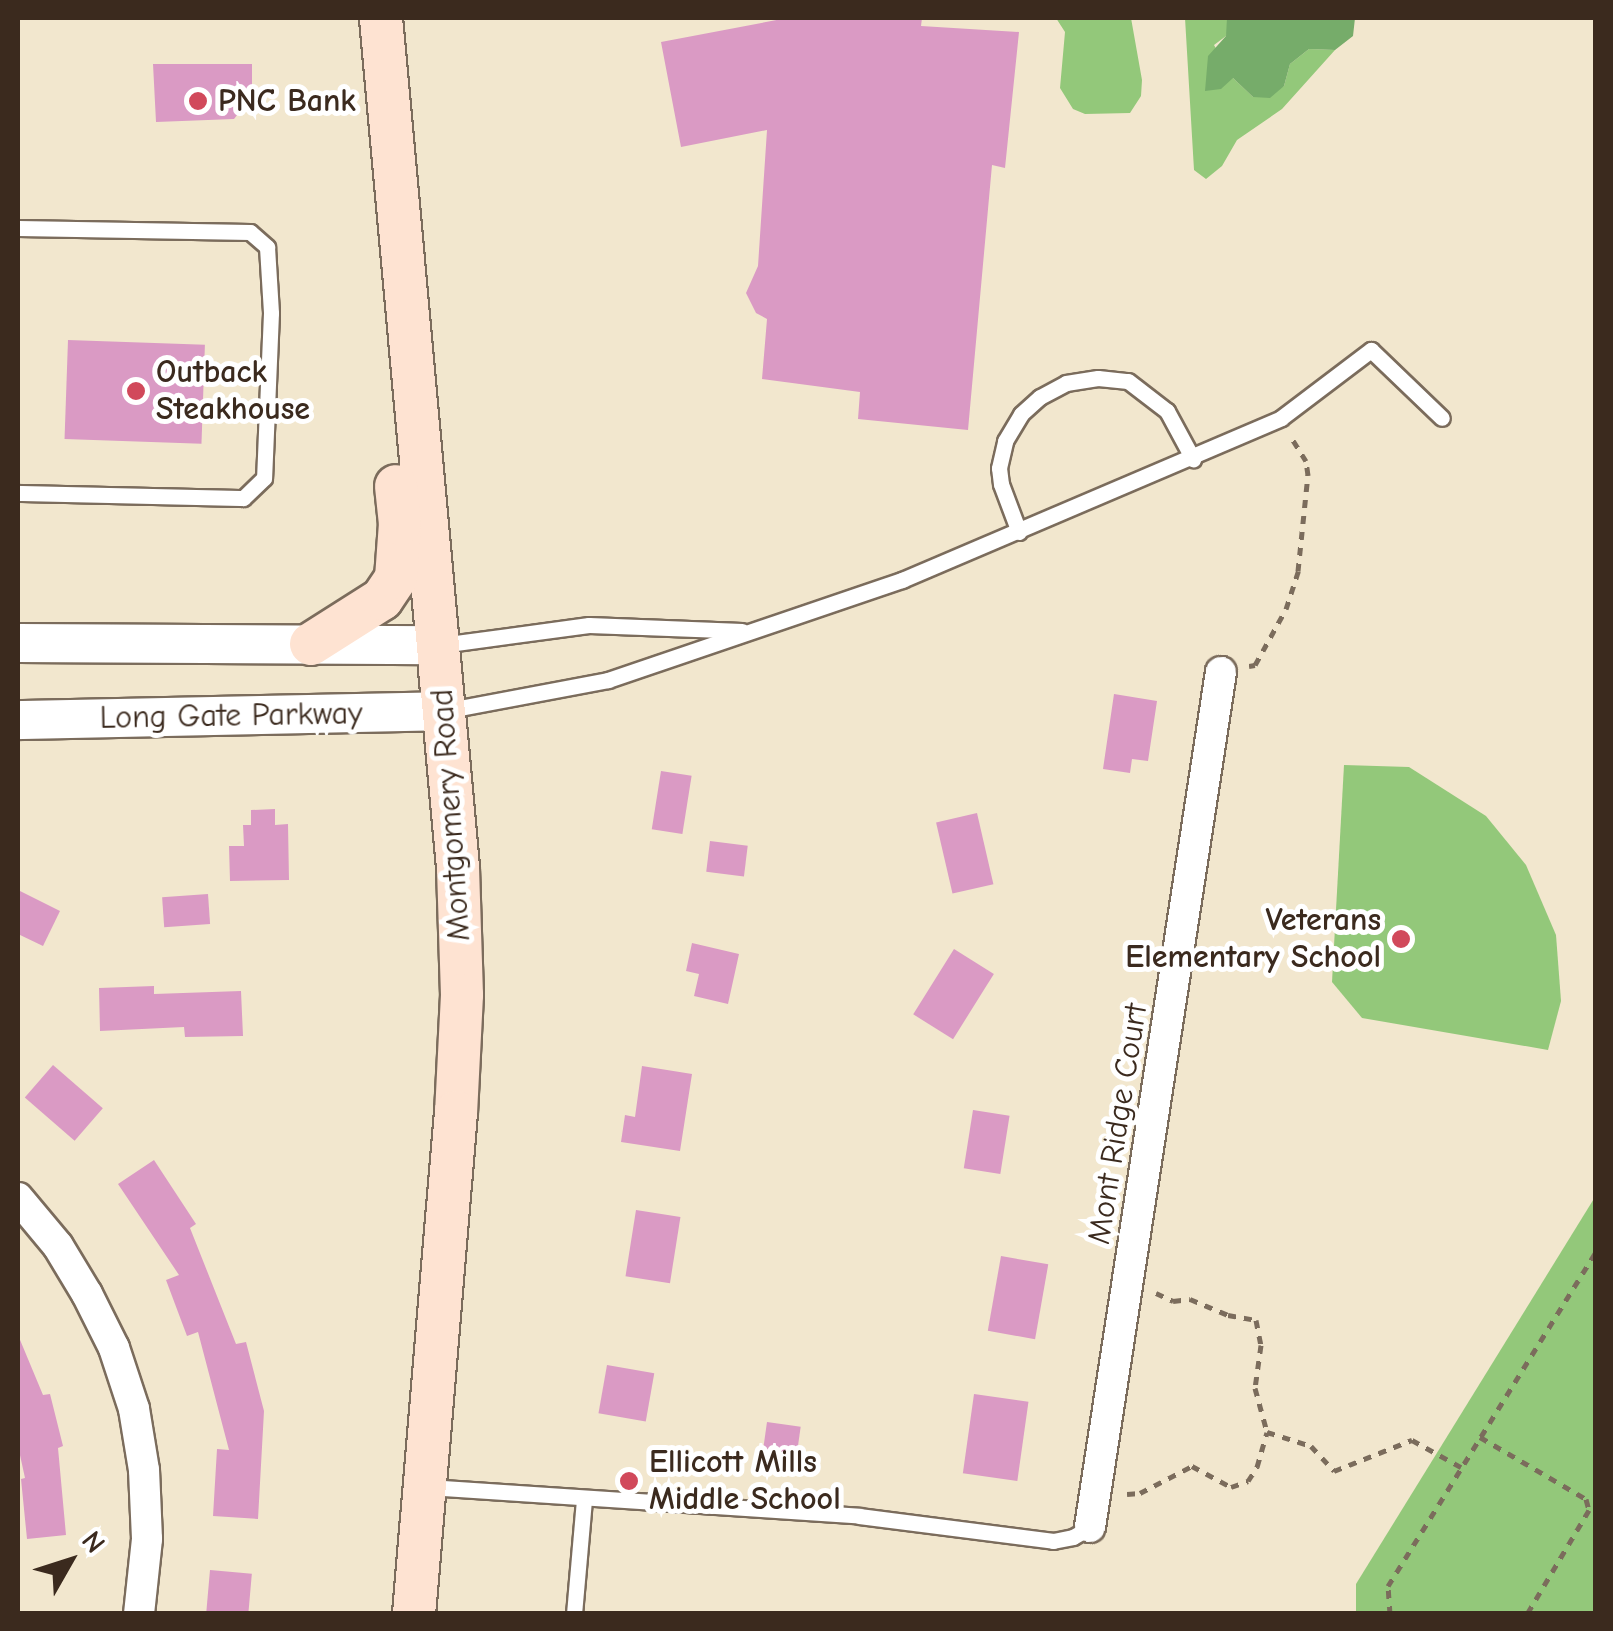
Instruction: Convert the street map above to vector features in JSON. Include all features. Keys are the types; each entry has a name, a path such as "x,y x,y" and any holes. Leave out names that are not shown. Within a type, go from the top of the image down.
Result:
{"main road":[{"name":"Montgomery Road","path":"381,18 445,711 458,868 462,994 414,1614"},
{"path":"311,644 382,599 396,578 400,524 368,199 394,179"}],"street":[{"path":"18,642 438,645"},
{"name":"Mont Ridge Court","path":"1090,1527 1221,672"},
{"name":"Long Gate Parkway","path":"18,720 445,711"},
{"path":"18,1198 58,1246 88,1294 114,1348 134,1409 144,1470 147,1539 139,1614"}],"lane":[{"path":"18,228 250,232 267,247 271,313 264,478 244,498 18,493"},
{"path":"445,711 608,680 902,580 1193,459 1281,418 1370,350 1442,418"},
{"path":"1019,532 1001,484 999,468 1005,442 1021,414 1040,397 1066,383 1098,378 1128,381 1167,411 1193,459"},
{"path":"438,645 589,625 751,632"},
{"path":"424,1487 859,1516 1053,1542 1090,1527"},
{"path":"574,1614 584,1499"}],"path":[{"path":"1221,672 1255,665 1286,609 1298,571 1308,475 1306,460 1293,440"},
{"path":"1390,1614 1388,1586 1596,1252"},
{"path":"1098,1488 1140,1493 1192,1466 1231,1487 1248,1480 1257,1468 1267,1432 1256,1388 1261,1345 1256,1320 1228,1316 1190,1299 1172,1301 1144,1286 1128,1292"},
{"path":"1267,1432 1312,1446 1334,1471 1412,1440 1461,1466"},
{"path":"1480,1436 1505,1455 1586,1499 1588,1510 1527,1614"}],"green space":[{"path":"1056,18 1131,18 1142,80 1141,96 1130,113 1085,114 1073,109 1060,88 1065,32"},
{"path":"1185,18 1227,18 1231,22 1226,36 1214,45 1233,78 1253,97 1284,86 1290,64 1309,49 1335,50 1282,109 1237,140 1222,166 1206,179 1194,170"},
{"path":"1227,18 1355,18 1353,36 1335,50 1309,49 1290,64 1284,86 1270,98 1253,97 1233,78 1221,89 1205,91 1208,56 1226,36"},
{"path":"1344,765 1409,767 1486,816 1526,865 1556,935 1561,1001 1548,1050 1362,1018 1332,982"},
{"path":"1595,1197 1595,1613 1356,1613 1356,1584"}],"building":[{"path":"787,18 922,18 921,26 1019,32 1005,168 992,165 968,430 858,419 860,392 762,379 767,319 756,313 746,293 758,266 767,130 681,147 661,42"},
{"name":"PNC Bank","path":"153,64 252,64 252,91 241,92 241,110 234,119 156,122"},
{"name":"Outback Steakhouse","path":"68,340 205,345 201,444 65,439"},
{"path":"1114,694 1157,701 1148,761 1132,759 1130,773 1103,769"},
{"path":"661,771 692,776 682,834 652,829"},
{"path":"275,809 275,825 288,824 289,880 230,881 229,846 244,846 243,825 251,825 251,810"},
{"path":"977,813 993,884 952,894 936,822"},
{"path":"710,841 748,846 744,876 706,872"},
{"path":"18,890 60,911 43,946 18,934"},
{"path":"208,894 210,924 164,927 162,897"},
{"path":"692,943 739,954 728,1004 694,996 699,974 686,971"},
{"path":"954,949 994,974 953,1039 913,1014"},
{"path":"154,986 154,994 241,991 243,1036 185,1037 184,1027 100,1031 99,988"},
{"path":"53,1065 103,1108 75,1141 25,1097"},
{"path":"642,1066 692,1074 680,1151 621,1142 625,1115 635,1117"},
{"path":"973,1110 1010,1116 1000,1174 964,1168"},
{"path":"154,1160 196,1224 190,1228 236,1344 246,1342 264,1411 258,1519 213,1516 217,1449 229,1450 198,1332 187,1336 166,1280 179,1275 118,1184"},
{"path":"636,1210 680,1217 670,1283 626,1276"},
{"path":"1001,1256 1048,1264 1035,1339 988,1331"},
{"path":"18,1335 43,1395 50,1394 63,1446 58,1448 66,1535 27,1539 21,1479 25,1478 18,1446"},
{"path":"607,1365 654,1373 646,1422 598,1413"},
{"path":"974,1394 1028,1402 1017,1481 963,1473"},
{"path":"767,1422 801,1427 796,1457 763,1453"},
{"path":"210,1570 252,1574 248,1614 206,1614"}],"place":[{"name":"PNC Bank","path":"198,101"},
{"name":"Outback Steakhouse","path":"136,391"},
{"name":"Veterans Elementary School","path":"1401,939"},
{"name":"Ellicott Mills Middle School","path":"629,1481"}]}
